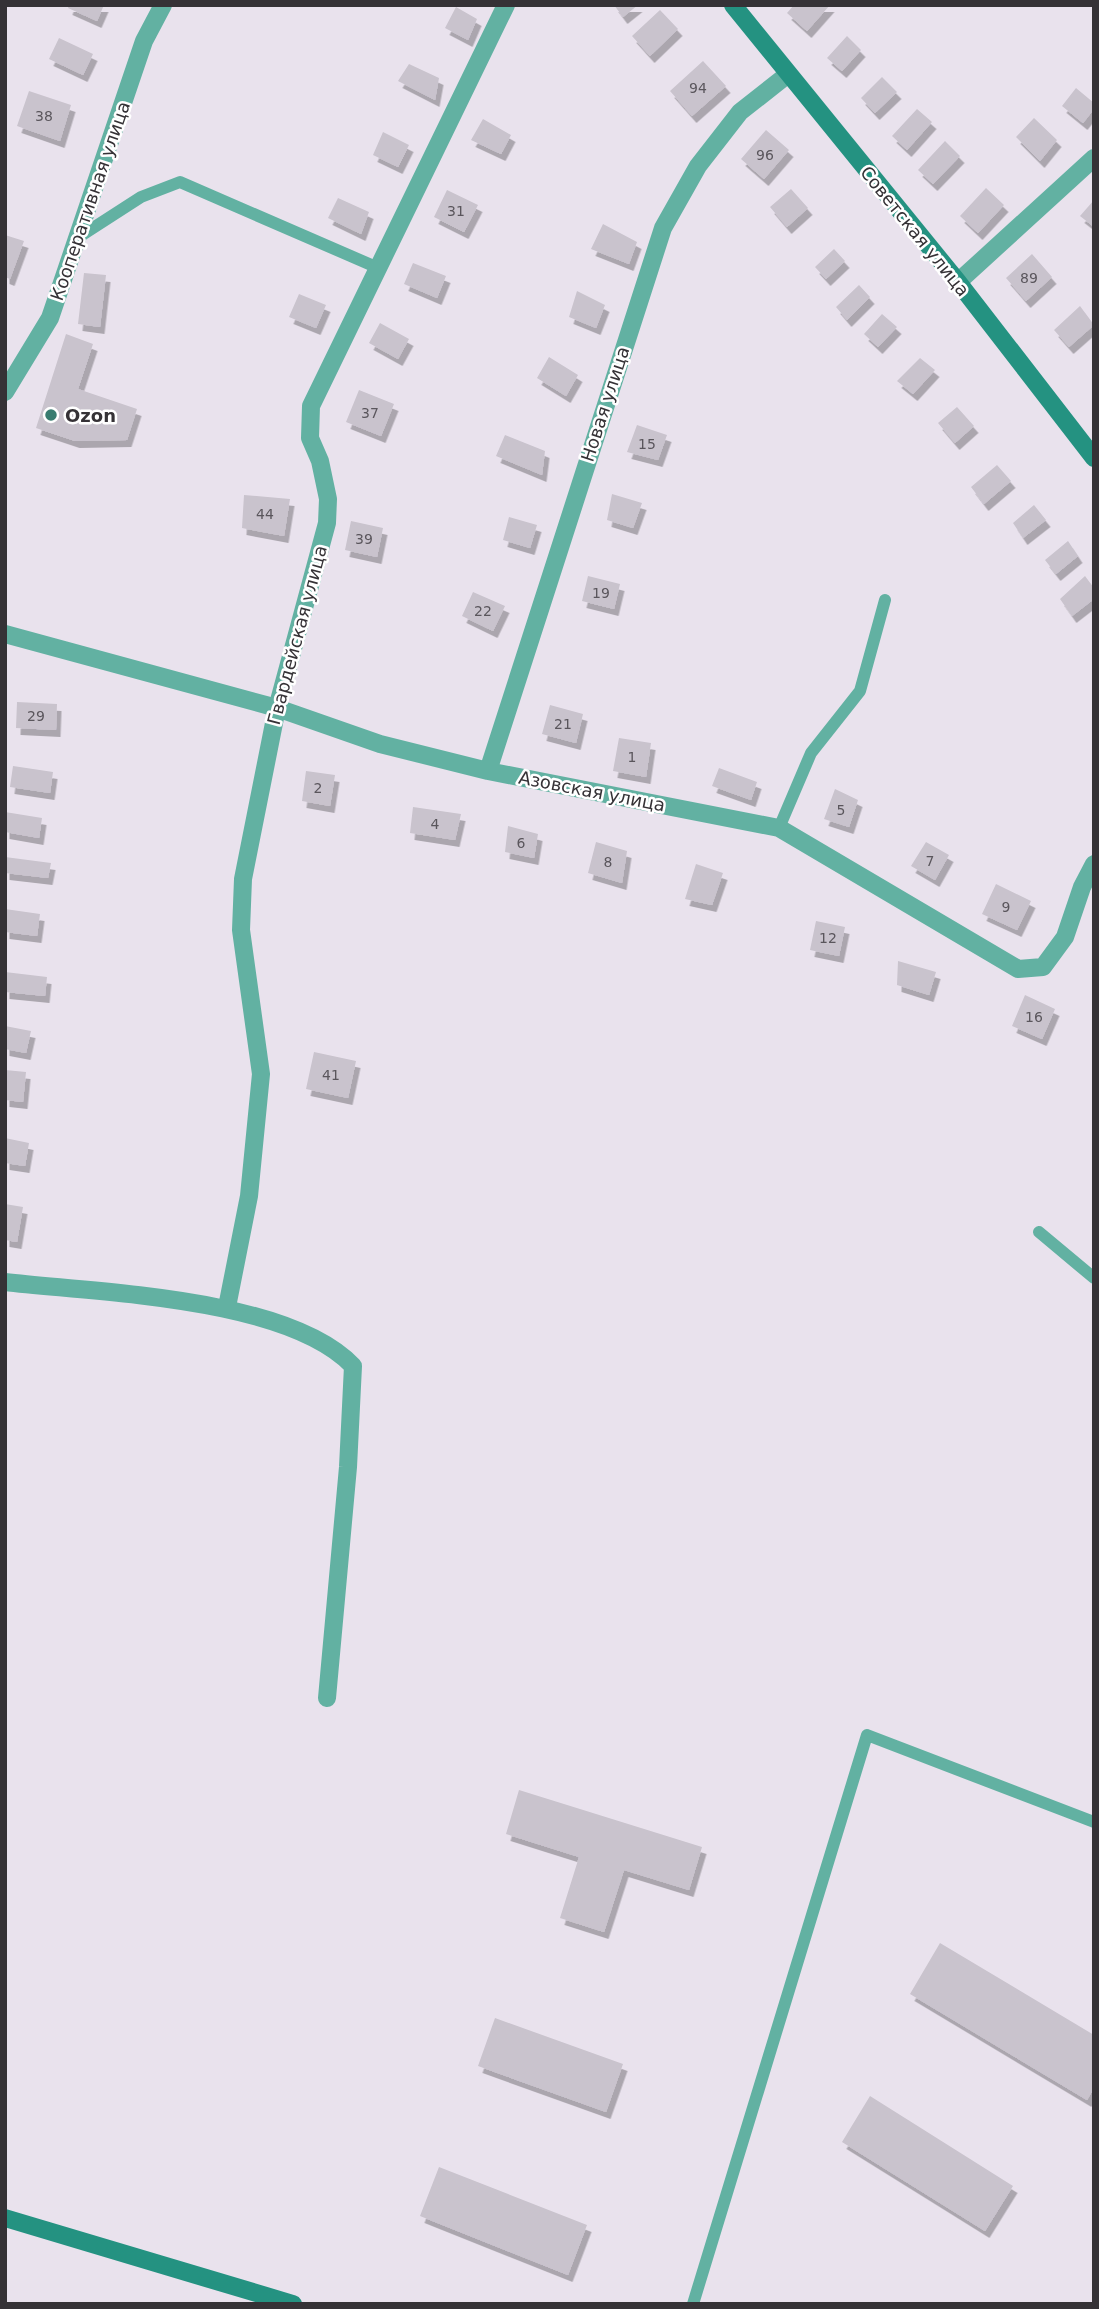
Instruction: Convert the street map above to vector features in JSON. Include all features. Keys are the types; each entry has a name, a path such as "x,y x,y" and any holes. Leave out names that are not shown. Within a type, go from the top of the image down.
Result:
{"street":[{"name":"Кооперативная улица","path":"5,392 50,318 144,41 163,5"},
{"name":"Гвардейская улица","path":"227,1307 249,1196 261,1074 241,930 243,879 276,708 327,523 328,499 320,461 310,438 311,406 376,267 506,5"},
{"name":"Советская улица","path":"742,9 787,75 958,282 1094,458"},
{"name":"Новая улица","path":"488,771 663,228 698,166 740,112 787,75"},
{"path":"958,282 1094,158"},
{"name":"Азовская улица","path":"5,634 276,708 380,744 488,771 779,828 1018,969 1044,967 1065,937 1082,887 1094,864"},
{"path":"5,1282 227,1307 300,1331 339,1351 353,1366 348,1467 327,1698"},
{"path":"5,2218 293,2304"}],"lane":[{"path":"79,237 141,197 180,182 376,267"},
{"path":"779,828 811,753 860,691 885,600"},
{"path":"1039,1232 1094,1278"},
{"path":"693,2304 867,1735 1094,1822"}],"building":[{"path":"69,5 104,5 97,21 68,8"},
{"path":"614,5 638,5 623,17"},
{"path":"794,5 830,5 807,31 787,13"},
{"path":"456,7 477,19 468,40 445,28"},
{"path":"660,10 678,29 650,56 632,36"},
{"path":"847,36 861,50 842,71 827,58"},
{"path":"59,38 93,54 83,75 49,59"},
{"path":"703,61 726,86 692,116 670,91"},
{"path":"409,64 439,78 435,100 398,81"},
{"path":"882,77 897,92 875,113 861,98"},
{"path":"1076,88 1094,103 1094,109 1083,123 1062,106"},
{"path":"29,91 71,105 60,141 17,126"},
{"path":"917,109 932,122 907,150 892,136"},
{"path":"1034,118 1057,140 1040,161 1016,137"},
{"path":"483,119 511,135 501,154 471,140"},
{"path":"766,130 789,150 764,179 741,159"},
{"path":"383,132 409,145 398,167 373,155"},
{"path":"945,141 960,156 933,184 918,170"},
{"path":"986,188 1004,205 978,233 960,216"},
{"path":"791,189 808,208 787,227 770,207"},
{"path":"447,190 478,205 464,232 434,217"},
{"path":"338,198 369,212 361,234 328,218"},
{"path":"1094,200 1094,227 1080,216"},
{"path":"603,224 637,242 629,264 591,249"},
{"path":"5,235 24,241 10,279 5,277"},
{"path":"834,249 845,261 826,279 815,267"},
{"path":"1032,254 1052,277 1026,301 1006,278"},
{"path":"413,263 446,276 437,298 404,284"},
{"path":"84,273 106,275 100,327 78,324"},
{"path":"859,285 870,297 847,320 836,307"},
{"path":"577,291 605,305 596,328 569,317"},
{"path":"299,294 326,305 316,328 289,317"},
{"path":"1080,306 1094,325 1069,347 1054,330"},
{"path":"882,314 897,327 878,347 864,334"},
{"path":"380,323 409,339 398,359 369,343"},
{"path":"66,334 93,344 78,389 137,409 127,440 75,441 36,428"},
{"path":"549,357 578,375 566,396 537,378"},
{"path":"920,358 935,370 913,394 897,381"},
{"path":"359,390 394,404 381,436 346,422"},
{"path":"957,407 974,426 955,443 938,423"},
{"path":"637,425 667,435 658,460 627,452"},
{"path":"505,435 545,451 542,475 496,456"},
{"path":"997,465 1011,481 984,504 971,487"},
{"path":"612,494 642,503 633,528 607,520"},
{"path":"244,495 290,499 284,536 242,528"},
{"path":"1034,505 1046,520 1023,538 1013,523"},
{"path":"509,517 537,525 530,548 503,540"},
{"path":"351,521 383,528 377,557 345,550"},
{"path":"1068,541 1078,556 1056,574 1045,560"},
{"path":"588,576 620,584 614,609 582,601"},
{"path":"1085,576 1094,588 1094,599 1072,616 1060,599"},
{"path":"473,592 505,606 493,631 462,616"},
{"path":"17,702 57,704 56,730 16,728"},
{"path":"550,705 583,714 576,743 542,734"},
{"path":"619,738 651,743 646,777 613,771"},
{"path":"13,766 53,772 50,793 10,787"},
{"path":"719,768 757,782 751,800 712,786"},
{"path":"306,771 335,775 330,806 302,801"},
{"path":"835,789 858,800 849,827 824,819"},
{"path":"413,807 461,814 455,840 410,833"},
{"path":"5,812 42,818 39,838 5,832"},
{"path":"508,826 538,834 534,858 505,852"},
{"path":"596,842 627,851 622,883 588,873"},
{"path":"926,842 949,855 935,880 911,866"},
{"path":"5,857 51,863 48,878 5,873"},
{"path":"696,864 723,873 712,905 685,899"},
{"path":"996,884 1031,901 1017,930 982,914"},
{"path":"5,909 40,914 37,936 5,932"},
{"path":"816,921 845,927 839,956 810,950"},
{"path":"898,961 936,972 929,995 897,985"},
{"path":"5,972 47,977 45,996 5,992"},
{"path":"1025,995 1055,1009 1042,1039 1012,1026"},
{"path":"5,1026 31,1031 26,1053 5,1049"},
{"path":"314,1052 356,1061 348,1098 306,1089"},
{"path":"5,1070 26,1072 23,1102 5,1100"},
{"path":"5,1138 29,1143 25,1166 5,1163"},
{"path":"5,1204 23,1207 17,1242 5,1240"},
{"path":"519,1790 702,1847 689,1890 624,1870 604,1932 560,1918 579,1857 506,1834"},
{"path":"940,1943 1094,2035 1094,2088 1087,2100 910,1994"},
{"path":"495,2018 623,2064 606,2112 478,2066"},
{"path":"870,2096 1013,2186 985,2231 842,2142"},
{"path":"439,2167 587,2225 568,2275 420,2216"}],"place":[{"name":"Ozon","path":"51,415"}]}
